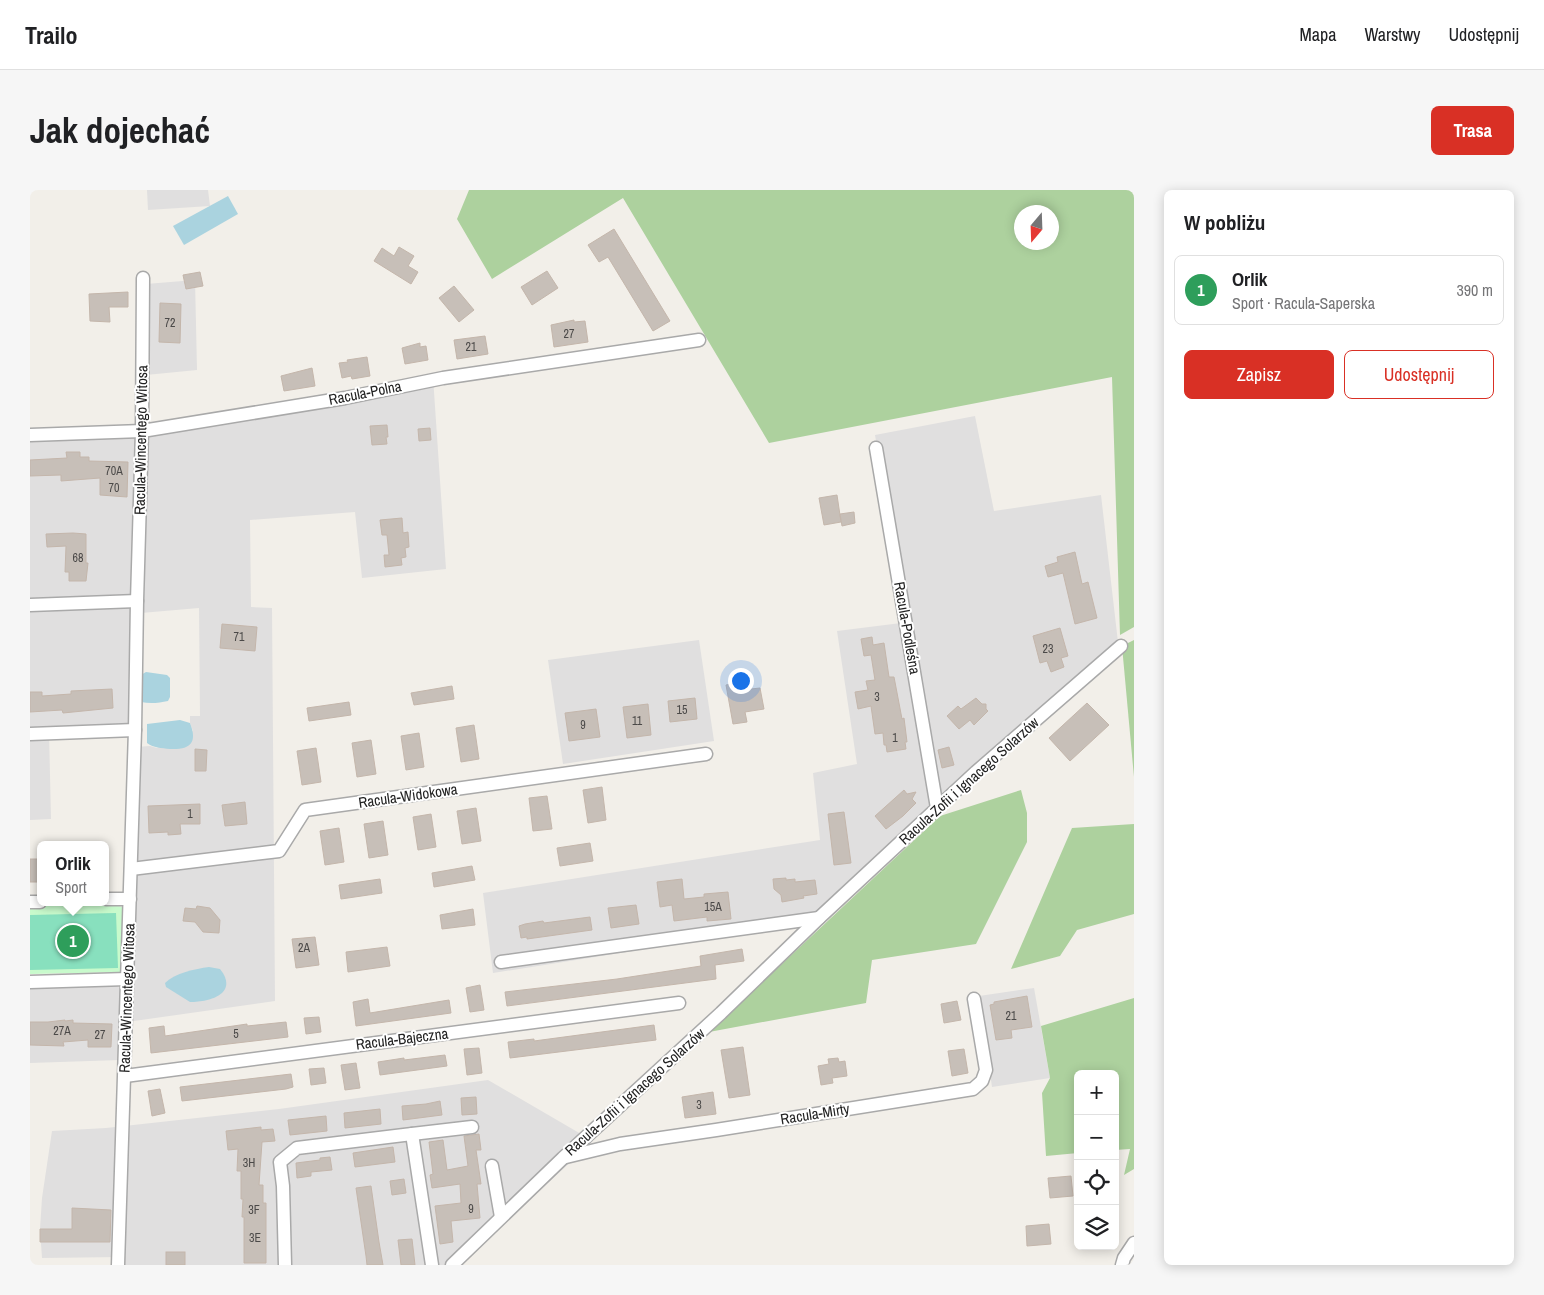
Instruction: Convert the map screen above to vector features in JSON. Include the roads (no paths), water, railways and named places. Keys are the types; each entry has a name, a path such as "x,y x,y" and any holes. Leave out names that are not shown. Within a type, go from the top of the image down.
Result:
{"street":[{"name":"Racula-Wincentego Witosa","path":"118,1265 135,730 142,431 143,278"},
{"name":"Racula-Polna","path":"30,435 142,431 345,398 452,376 700,340"},
{"name":"Racula-Podleśna","path":"876,448 937,808"},
{"path":"30,605 137,602"},
{"name":"Racula-Zofii i Ignacego Solarzów","path":"452,1265 563,1158 722,1013 819,918 937,808 1121,646"},
{"path":"30,734 135,730"},
{"name":"Racula-Widokowa","path":"131,869 279,850 305,810 706,754"},
{"path":"109,899 130,899"},
{"path":"501,962 819,918"},
{"path":"30,982 127,979"},
{"name":"Racula-Mirty","path":"563,1158 620,1144 972,1089 982,1082 986,1070 974,999"},
{"name":"Racula-Bajeczna","path":"125,1076 679,1003"},
{"path":"285,1265 283,1186 280,1162 297,1148 472,1127"},
{"path":"412,1134 432,1265"},
{"path":"492,1166 501,1217"},
{"path":"1122,1265 1134,1242"}],"water":[{"path":"228,196 238,214 184,245 173,226"},
{"path":"146,672 167,675 170,678 170,697 168,701 141,702 141,675"},
{"path":"180,720 190,723 193,736 190,744 183,748 170,749 155,747 147,743 147,724"},
{"path":"209,967 220,969 225,977 226,984 224,990 214,998 190,1002 166,987 165,983 180,974"}],"place":[{"name":"Orlik","path":"73,941"}]}
